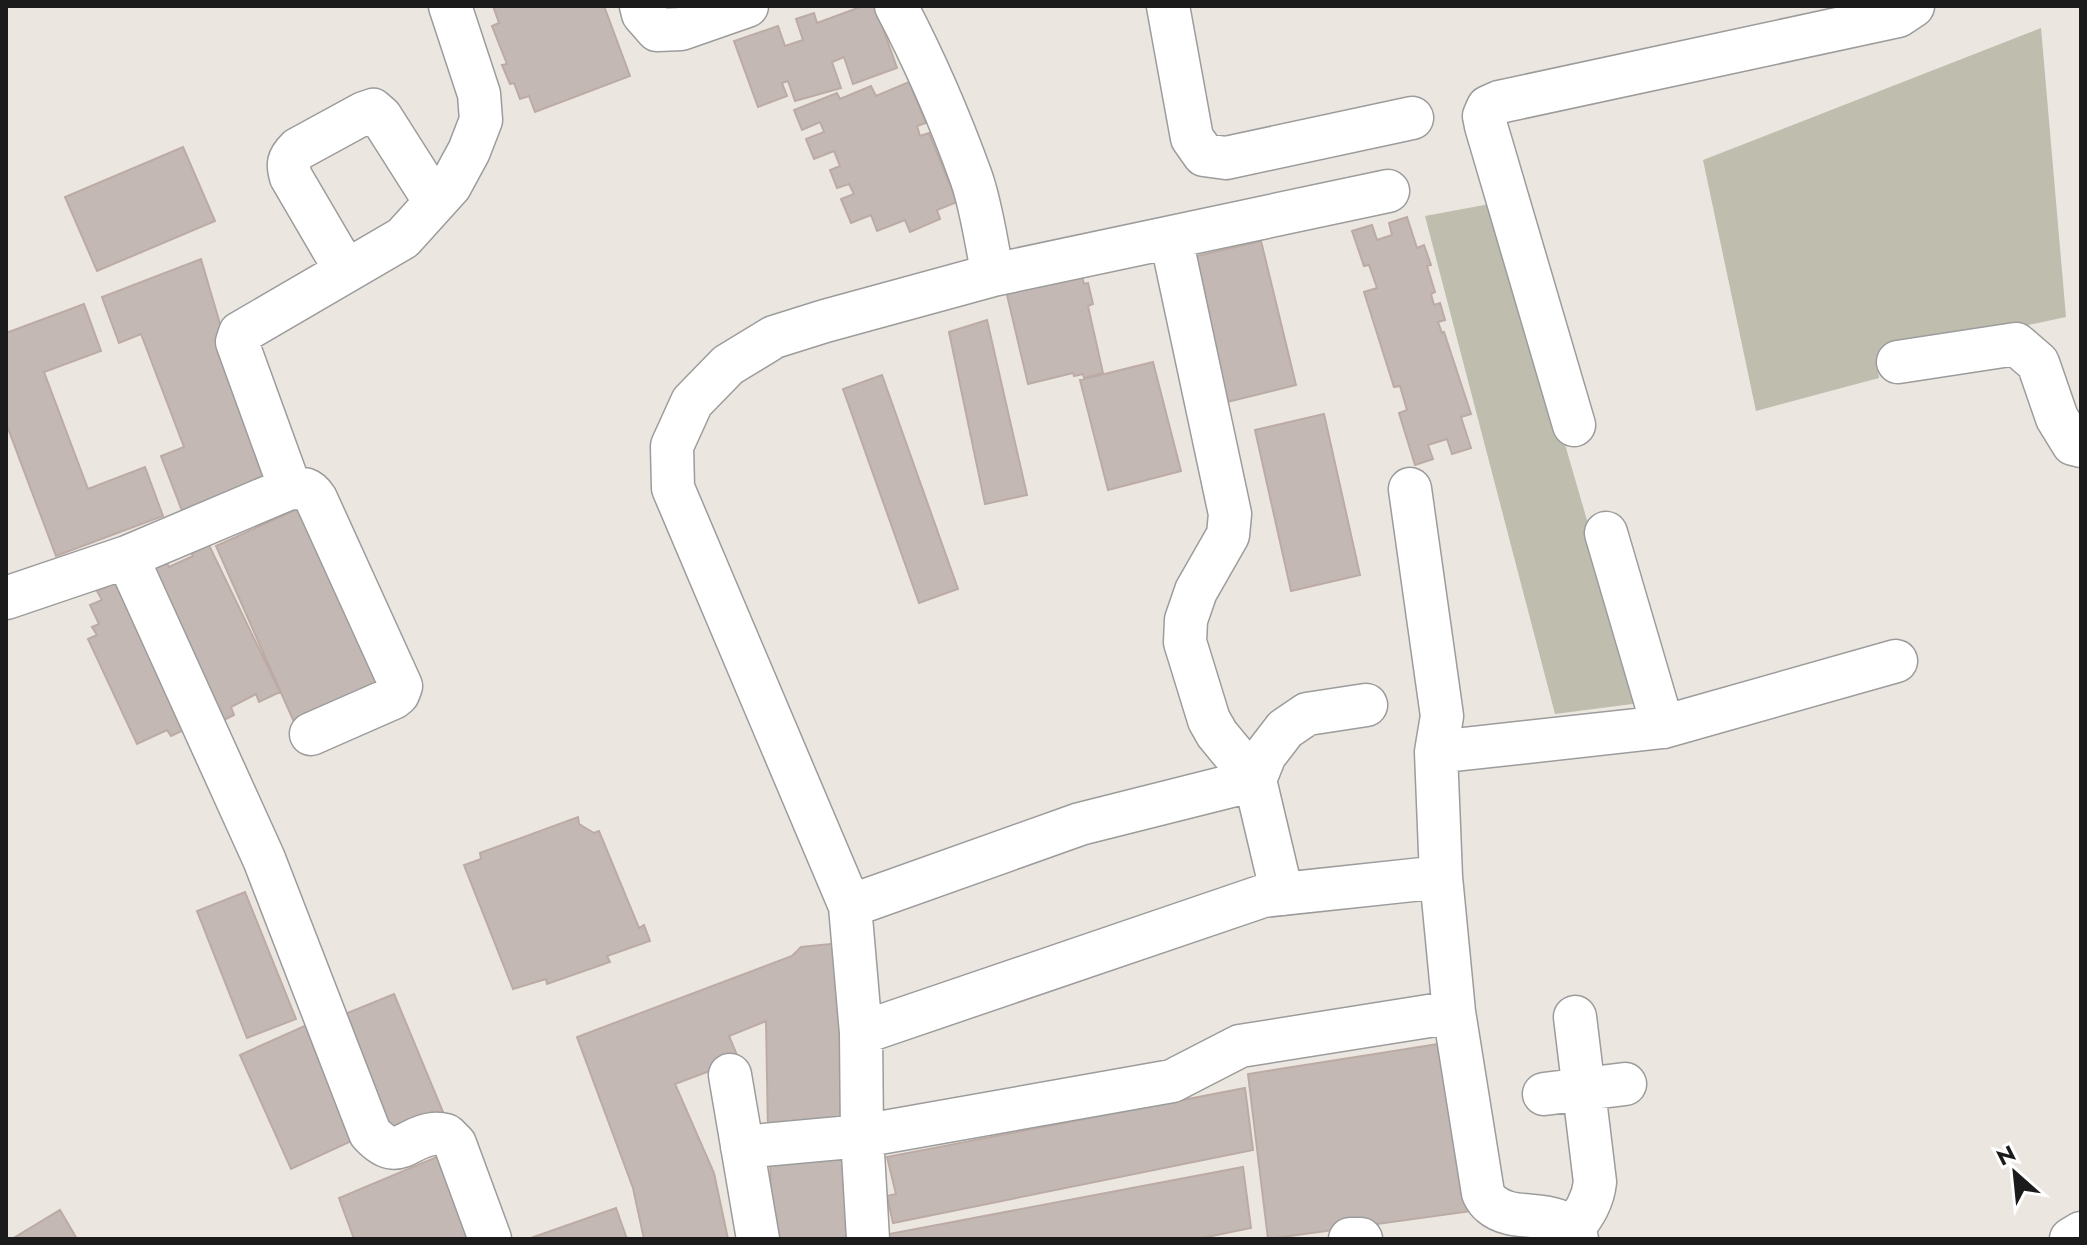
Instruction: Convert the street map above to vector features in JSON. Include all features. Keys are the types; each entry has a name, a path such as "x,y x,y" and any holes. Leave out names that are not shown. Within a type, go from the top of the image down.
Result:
{"street":[{"path":"290,488 237,342 240,333 403,238 450,186 481,120 479,94 450,6"},
{"path":"641,6 643,14 657,30 681,29 747,6"},
{"path":"896,6 933,82 972,180 993,275"},
{"path":"1168,6 1192,138 1204,155 1226,158 1412,118"},
{"path":"1574,425 1486,126 1484,116 1488,107 1902,9"},
{"path":"346,271 291,177 287,166 298,149 373,110 381,117 435,202"},
{"path":"868,1239 862,1136 861,1033 850,906 673,488 672,446 692,402 728,365 774,337 825,321 993,275 1388,191"},
{"path":"1171,238 1230,514 1228,535 1196,591 1186,620 1185,642 1209,720 1255,780 1282,894"},
{"path":"1898,362 2016,344 2038,363 2057,418 2073,444 2081,446"},
{"path":"6,598 127,557 290,488 311,491 401,686 393,698 311,734"},
{"path":"1410,489 1442,716 1436,752 1441,877 1454,1012 1483,1193 1491,1204 1503,1211 1559,1220 1575,1234 1593,1196 1595,1182 1564,1091 1575,1017"},
{"path":"1606,533 1663,727"},
{"path":"127,557 264,859 370,1133 381,1145 400,1148 431,1134 446,1135 455,1144 490,1239"},
{"path":"1436,752 1663,727 1896,661"},
{"path":"1255,780 1265,755 1285,729 1307,714 1366,705"},
{"path":"850,906 1080,824 1255,780"},
{"path":"861,1033 1263,896 1441,877"},
{"path":"742,1147 862,1136 1172,1081 1240,1046 1454,1012"},
{"path":"730,1075 758,1239"},
{"path":"1564,1091 1625,1084"},
{"path":"2071,1239 2081,1233"},
{"path":"1350,1239 1361,1239"}],"shaded area":[{"path":"2041,28 2066,317 1876,357 1879,378 1756,411 1703,160"},
{"path":"1495,203 1640,703 1555,714 1425,216"}],"building":[{"path":"493,6 604,6 630,76 535,112 529,96 520,99 502,65 507,64 492,26 499,23"},
{"path":"863,6 875,6 897,68 853,84 844,57 832,62 841,88 795,101 788,81 782,83 787,96 758,107 734,41 778,26 785,46 803,40 796,19 814,13 817,23"},
{"path":"909,82 926,123 917,126 920,136 929,133 957,202 937,210 940,219 910,232 905,220 877,231 871,215 851,223 841,199 854,194 849,184 837,188 830,170 840,166 834,151 814,159 806,139 824,132 820,122 802,130 794,110 837,93 840,99 871,86 876,96"},
{"path":"183,147 215,221 97,271 65,197"},
{"path":"1407,217 1417,248 1424,245 1431,265 1427,266 1435,292 1431,294 1434,305 1440,303 1445,320 1438,322 1471,414 1461,417 1471,448 1452,454 1447,439 1428,445 1433,459 1415,465 1399,413 1407,410 1400,386 1394,387 1364,292 1377,288 1369,265 1364,266 1352,231 1372,225 1377,240 1392,235 1389,223"},
{"path":"1261,241 1296,385 1219,404 1184,259"},
{"path":"201,259 266,481 184,516 161,456 184,447 141,334 119,343 102,297"},
{"path":"1078,261 1093,304 1088,306 1103,373 1084,378 1083,374 1074,376 1073,373 1028,384 1003,278"},
{"path":"84,304 101,351 44,372 88,489 145,467 163,516 56,556 6,423 6,333"},
{"path":"987,320 1027,495 985,504 949,332"},
{"path":"1153,362 1181,471 1108,490 1080,380"},
{"path":"882,375 958,589 919,603 843,389"},
{"path":"1324,414 1360,575 1291,591 1255,430"},
{"path":"308,504 391,684 294,722 216,546"},
{"path":"204,535 280,692 259,702 256,694 231,707 234,715 216,724 140,566 163,555 169,567 193,556 187,543"},
{"path":"126,578 195,725 171,736 167,730 137,744 88,639 97,635 92,627 99,624 90,605 102,600 97,591"},
{"path":"578,817 579,824 594,833 599,831 639,928 644,925 650,941 607,956 610,962 547,984 546,979 513,989 464,865 481,859 480,853"},
{"path":"245,892 296,1019 247,1038 197,911"},
{"path":"840,943 849,1130 768,1133 766,1021 729,1036 739,1060 675,1084 714,1173 728,1239 644,1239 633,1188 577,1037 792,956 801,947"},
{"path":"394,994 443,1112 389,1134 340,1016"},
{"path":"309,1024 360,1137 291,1169 240,1055"},
{"path":"1445,1043 1472,1211 1268,1239 1248,1074"},
{"path":"1245,1088 1253,1150 893,1223 887,1196 896,1194 887,1157"},
{"path":"849,1154 851,1239 772,1239 770,1156"},
{"path":"439,1156 468,1239 354,1239 339,1198"},
{"path":"1243,1167 1251,1228 1197,1239 885,1239 884,1235"},
{"path":"616,1208 627,1239 528,1239"},
{"path":"60,1210 77,1239 12,1239"}]}
